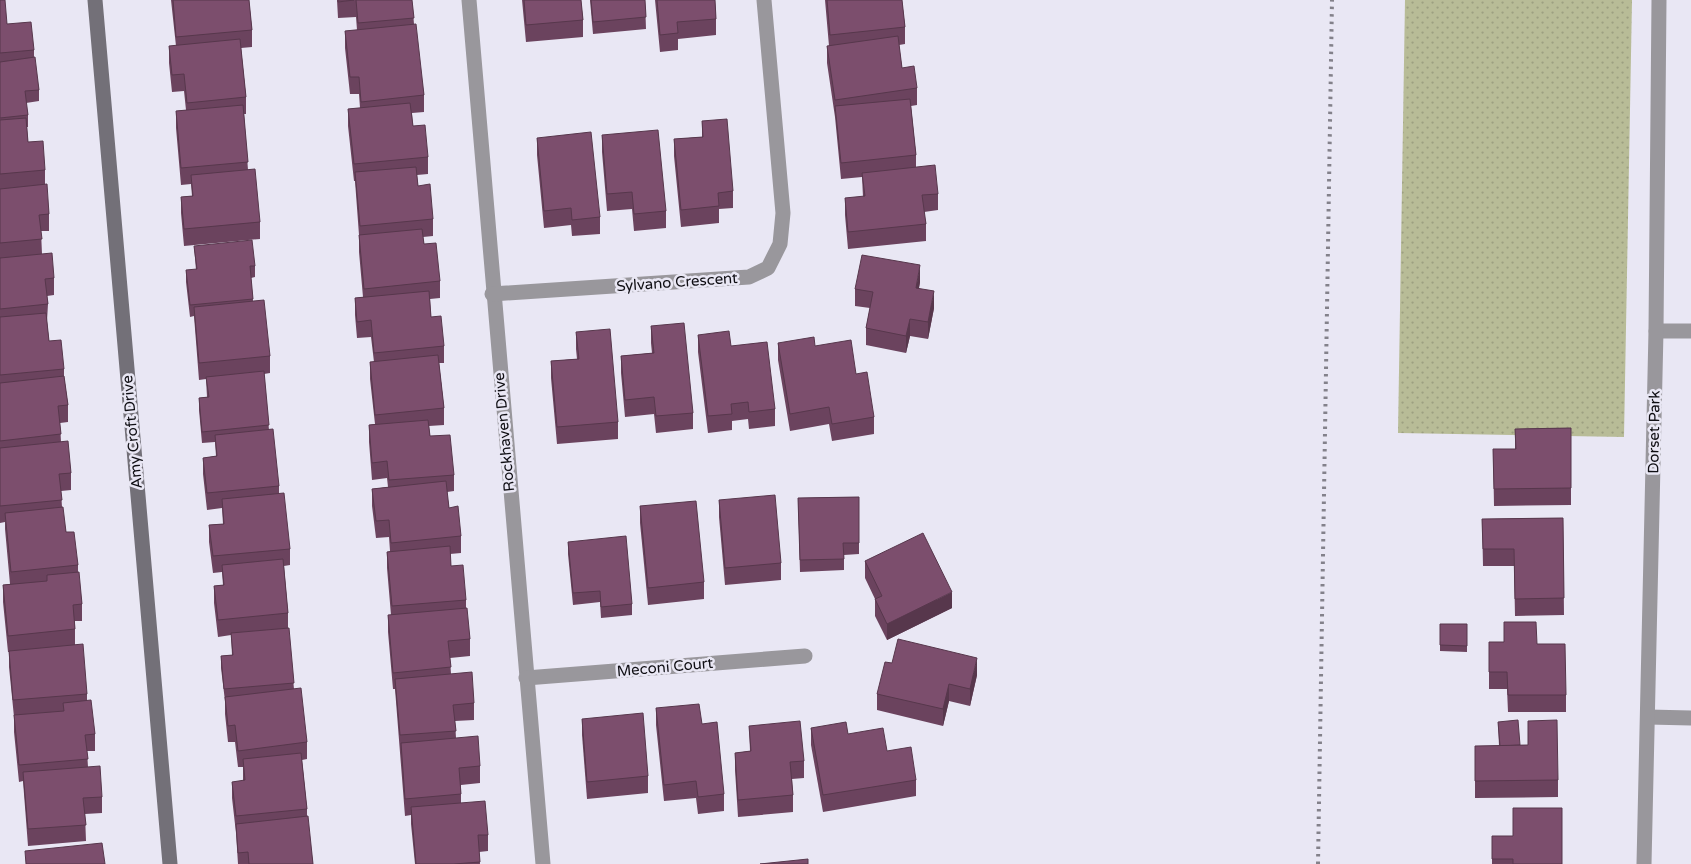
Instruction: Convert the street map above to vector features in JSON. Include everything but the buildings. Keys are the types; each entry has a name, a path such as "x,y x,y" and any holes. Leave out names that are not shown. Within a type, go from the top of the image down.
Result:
{"street":[{"name":"Amy Croft Drive","path":"95,0 170,864"},
{"name":"Rockhaven Drive","path":"469,0 492,294 542,864"},
{"name":"Sylvano Crescent","path":"492,294 749,277 768,268 780,244 783,213 764,0"},
{"name":"Dorset Park","path":"1644,864 1656,331 1659,0"},
{"path":"1656,331 1691,331"},
{"name":"Meconi Court","path":"526,678 805,656"},
{"path":"1648,717 1691,718"}],"green space":[{"path":"1405,0 1632,0 1624,437 1398,433"}],"railway":[{"path":"1318,864 1332,0"}]}
